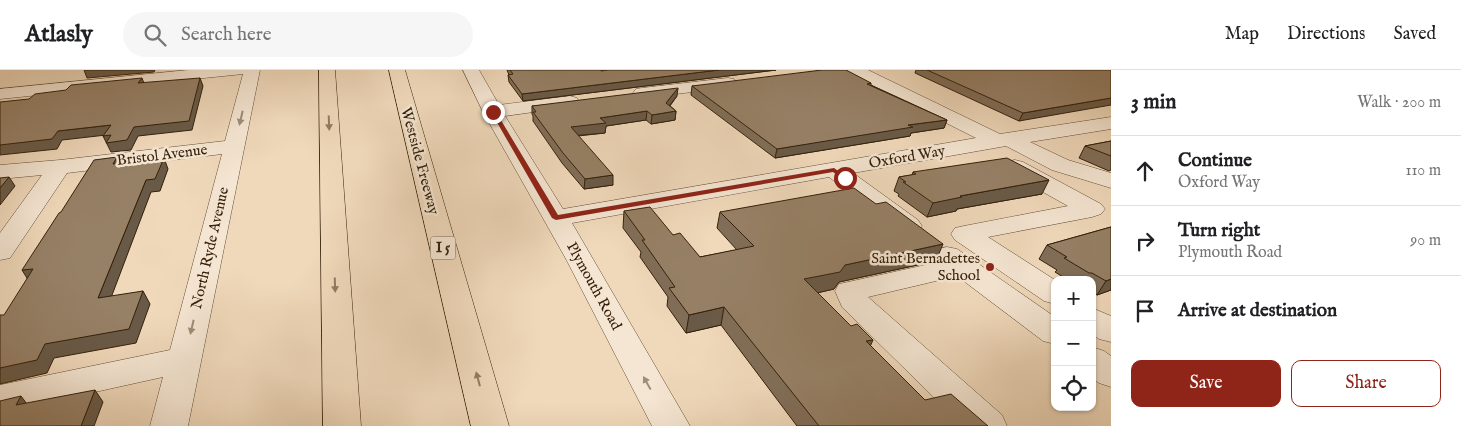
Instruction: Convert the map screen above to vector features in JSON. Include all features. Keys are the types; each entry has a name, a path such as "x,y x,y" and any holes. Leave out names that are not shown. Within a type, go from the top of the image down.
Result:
{"highway":[{"name":"Westside Freeway","path":"396,70 490,426"},
{"path":"327,72 342,426"}],"street":[{"path":"0,94 206,71 240,70"},
{"name":"North Ryde Avenue","path":"168,426 252,70"},
{"name":"Plymouth Road","path":"471,70 493,112 556,218 671,426"},
{"path":"855,70 1002,140 1060,165 1111,182"},
{"path":"34,90 50,73"},
{"path":"0,81 50,73"},
{"path":"629,95 745,81"},
{"path":"493,112 590,100"},
{"name":"Oxford Way","path":"556,218 1002,140 1111,123"},
{"path":"974,145 1092,209 964,234 1051,291"},
{"name":"Bristol Avenue","path":"0,172 60,167 234,146"},
{"path":"0,252 60,167"},
{"path":"834,170 961,266 1051,330"},
{"path":"961,266 850,291 853,300 988,426"},
{"path":"1095,321 1111,331"},
{"path":"0,399 184,360"},
{"path":"1096,363 1111,374"}],"building":[{"path":"510,70 719,70 522,94 508,75 513,74"},
{"path":"822,70 846,70 871,83 867,84 947,120 908,125 913,127 777,149 692,86"},
{"path":"927,70 1111,70 1111,98 1023,113"},
{"path":"142,78 138,83 200,78 189,121 134,127 127,140 106,143 111,135 103,136 111,125 58,131 52,139 0,145 0,102 29,99 35,94 66,90 71,85"},
{"path":"678,88 666,103 676,111 652,115 647,111 600,118 606,123 571,127 613,175 585,179 533,112 536,112 532,106"},
{"path":"1111,141 1111,156 1085,146"},
{"path":"117,157 113,164 164,158 155,179 146,180 98,298 143,291 129,329 45,344 37,360 0,368 0,315 4,315 33,269 22,270 94,160"},
{"path":"1007,158 1049,180 960,196 962,197 933,203 903,182 906,182 899,177 916,174 913,172"},
{"path":"9,177 0,188 0,178"},
{"path":"854,188 876,204 886,202 943,244 845,265 840,272 804,279 851,326 857,324 873,340 866,341 925,400 951,394 988,426 819,426 724,307 689,315 669,288 675,287 624,211 650,207 673,235 680,233 700,257 754,246 720,212"},
{"path":"1111,227 1111,279 1106,281 1064,258 1067,257 1047,245"},
{"path":"95,390 81,426 0,426 0,401 21,396 16,405"}],"place":[{"name":"Saint Bernadettes School","path":"990,267"}],"route":[{"path":"493,112 556,218 834,170 845,178"}]}
